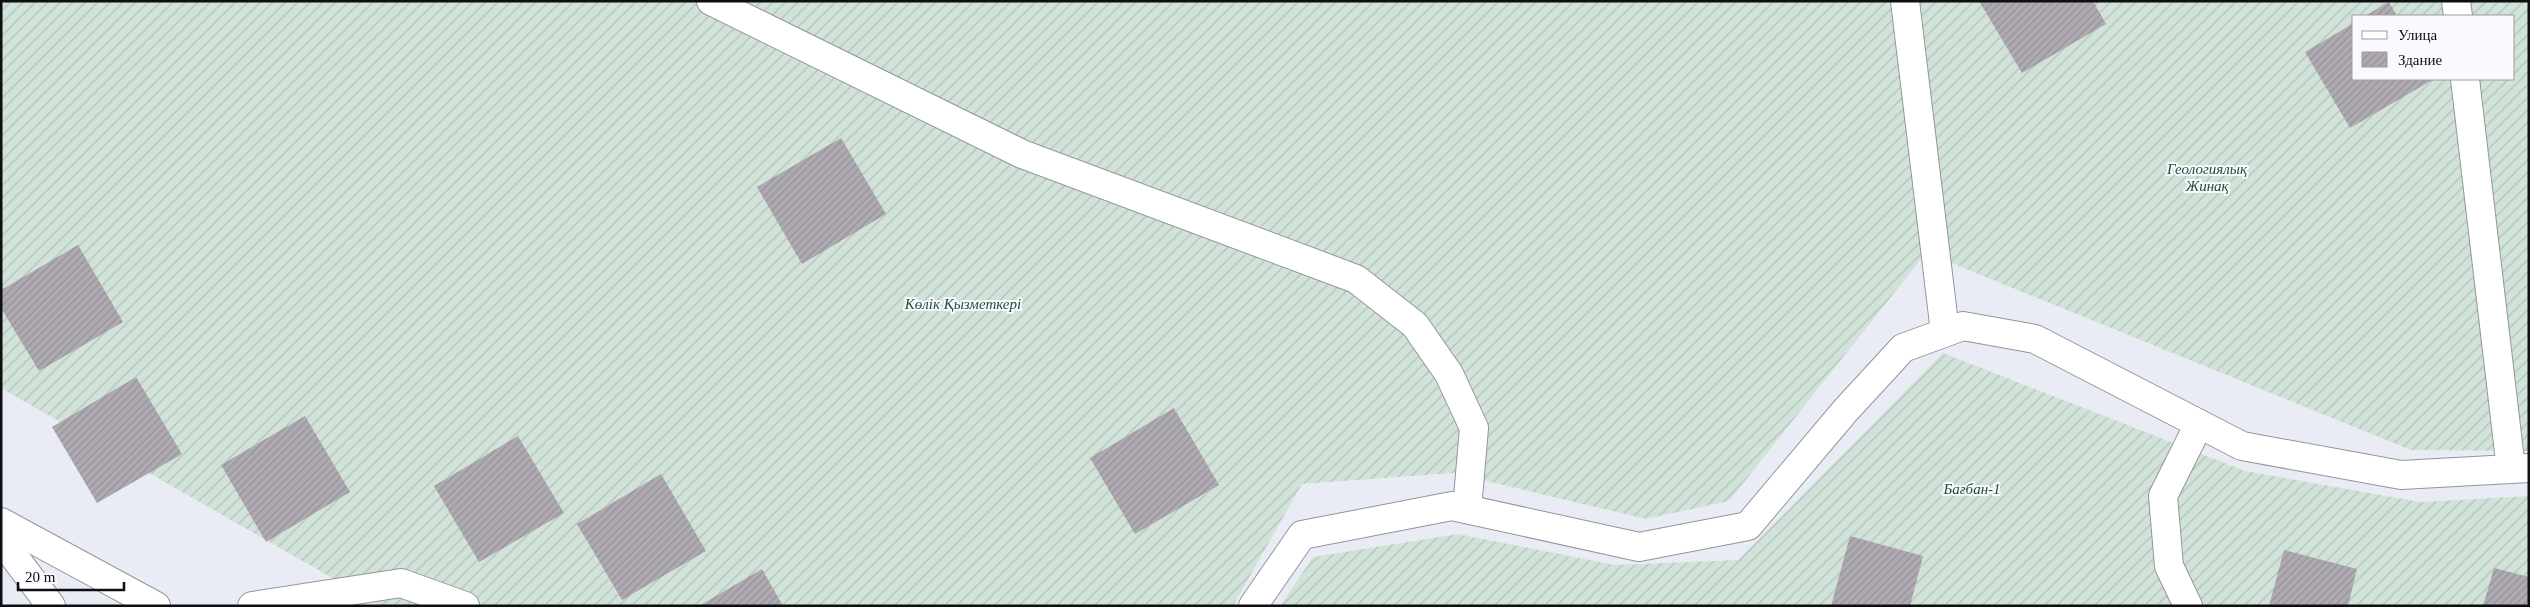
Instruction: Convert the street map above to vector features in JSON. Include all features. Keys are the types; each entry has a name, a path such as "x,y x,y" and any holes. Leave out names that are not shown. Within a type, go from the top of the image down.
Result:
{"street":[{"path":"711,1 1022,154 1356,279 1415,325 1449,374 1474,428 1467,509"},
{"path":"1905,1 1945,332"},
{"path":"2456,1 2458,15"},
{"path":"1253,606 1302,535 1452,506 1639,546 1748,526 1845,411 1903,348 1963,326 2035,339 2242,446 2401,475 2520,469 2465,80"},
{"path":"2188,606 2169,566 2163,496 2199,424"},
{"path":"1,522 156,606"},
{"path":"1,539 50,606"},
{"path":"252,606 401,583 465,606"}],"green space":[{"name":"Көлік Қызметкері","path":"1,1 1897,1 1925,254 1729,501 1646,519 1453,473 1302,484 1233,606 381,606 1,388"},
{"name":"Геологиялық Жинақ","path":"1911,1 2529,1 2529,451 2411,450 1939,258"},
{"name":"Бағбан-1","path":"1943,353 2245,471 2420,502 2529,496 2529,606 1280,606 1313,557 1458,534 1615,565 1738,560"}],"building":[{"path":"1979,1 2093,1 2106,24 2022,73"},
{"path":"2389,2 2396,15 2367,15"},
{"path":"2352,24 2352,80 2432,80 2350,128 2305,52"},
{"path":"841,138 886,214 802,264 757,187"},
{"path":"78,245 123,322 39,371 1,308 1,290"},
{"path":"136,377 182,454 97,503 52,427"},
{"path":"1174,408 1219,485 1135,534 1090,458"},
{"path":"305,416 350,492 266,542 221,465"},
{"path":"518,436 564,513 479,562 434,486"},
{"path":"661,474 706,551 622,600 577,524"},
{"path":"1850,536 1923,556 1910,606 1831,606"},
{"path":"2284,550 2357,569 2348,606 2269,606"},
{"path":"2494,568 2529,577 2529,606 2483,606"},
{"path":"762,569 783,606 699,606"}]}
